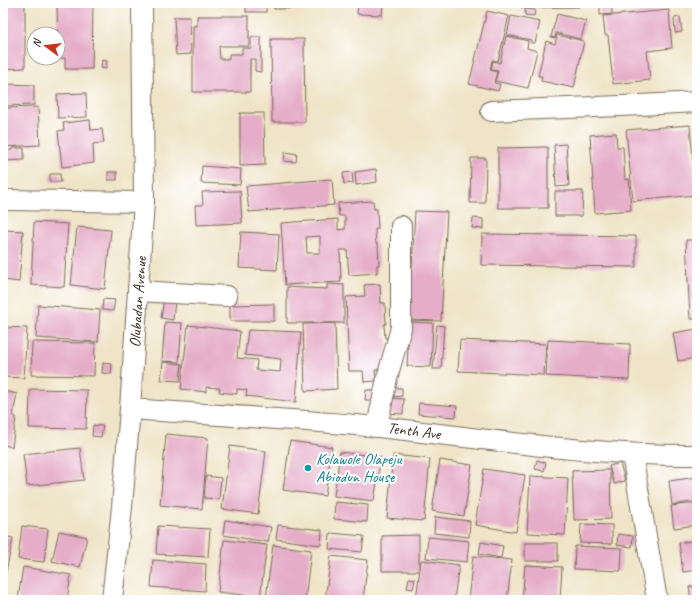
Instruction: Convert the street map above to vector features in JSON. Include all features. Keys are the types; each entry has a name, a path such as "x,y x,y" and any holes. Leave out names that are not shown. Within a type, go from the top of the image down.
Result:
{"street":[{"name":"Olubadan Avenue","path":"112,600 122,507 130,409 144,202 142,3"},
{"path":"491,111 697,102"},
{"path":"3,200 144,202"},
{"path":"377,427 387,378 401,328 402,226"},
{"path":"138,291 227,296"},
{"name":"Tenth Ave","path":"130,409 377,427 486,440 632,454 697,455"},
{"path":"632,454 657,600"}],"building":[{"path":"3,3 25,3 25,68 3,69"},
{"path":"246,3 266,3 266,12 246,12"},
{"path":"274,3 315,3 316,8 274,9"},
{"path":"358,3 383,4 382,15 357,14"},
{"path":"453,3 481,3 481,5 453,6"},
{"path":"521,3 579,3 579,7 521,8"},
{"path":"57,4 93,5 92,69 65,69 66,26 57,26"},
{"path":"600,5 612,5 612,14 600,15"},
{"path":"525,9 535,10 534,16 525,15"},
{"path":"669,10 672,48 647,51 650,80 613,84 608,35 605,35 603,16"},
{"path":"487,11 509,16 498,61 492,60 490,70 497,72 494,83 500,84 498,91 469,84"},
{"path":"557,14 586,21 581,39 556,33 555,38 551,37"},
{"path":"197,16 249,16 249,46 219,46 220,59 229,59 229,54 242,54 242,48 251,48 251,37 261,37 261,72 255,71 255,59 250,59 250,92 193,92 193,26 197,26"},
{"path":"511,16 540,22 535,43 531,43 531,40 507,35"},
{"path":"174,17 190,17 191,54 176,55"},
{"path":"680,17 682,32 675,33 674,18"},
{"path":"557,35 584,41 574,88 541,81 542,76 538,76 546,41 555,44"},
{"path":"506,36 528,41 527,48 537,51 528,88 495,81 498,71 491,70 493,61 500,63"},
{"path":"271,39 304,39 305,122 272,122"},
{"path":"102,60 107,61 106,69 101,68"},
{"path":"3,84 34,85 34,105 3,106"},
{"path":"86,93 87,117 58,118 57,94"},
{"path":"38,107 40,145 3,147 3,108"},
{"path":"240,113 264,113 265,165 240,166"},
{"path":"90,120 91,130 102,129 104,143 93,144 94,163 62,167 58,131 64,130 63,123"},
{"path":"690,125 696,195 633,201 626,130"},
{"path":"616,133 617,147 623,147 625,180 629,179 631,210 595,213 590,135"},
{"path":"566,144 569,186 556,187 554,145"},
{"path":"548,147 548,208 498,208 498,148"},
{"path":"12,148 24,148 24,160 3,161 3,151 12,150"},
{"path":"285,152 297,154 296,162 284,161"},
{"path":"471,158 486,158 485,203 470,203"},
{"path":"202,166 241,169 240,185 201,183"},
{"path":"376,169 377,182 356,185 355,172"},
{"path":"108,172 117,172 117,180 108,180"},
{"path":"352,172 353,183 344,184 343,173"},
{"path":"50,174 60,174 61,182 50,182"},
{"path":"332,179 334,205 249,212 246,186"},
{"path":"240,191 242,223 196,225 195,205 203,205 202,192"},
{"path":"555,191 583,191 582,216 555,216"},
{"path":"373,201 374,209 377,209 378,229 375,229 376,244 378,244 379,265 377,265 377,273 349,275 347,250 340,250 341,282 285,285 281,223 338,219 338,230 345,229 345,216 339,216 338,203","holes":["320,236 320,253 307,253 306,237"]},
{"path":"415,211 447,212 441,321 409,320"},
{"path":"473,218 483,219 483,229 472,228"},
{"path":"34,222 68,224 64,287 31,285"},
{"path":"77,227 111,230 105,289 71,285"},
{"path":"3,230 23,231 19,282 3,280"},
{"path":"241,232 279,234 277,270 239,268"},
{"path":"482,234 636,236 636,267 481,265"},
{"path":"686,240 697,240 697,319 690,319"},
{"path":"327,284 344,285 344,323 287,323 287,287 327,289"},
{"path":"380,284 381,303 385,303 386,324 384,324 385,338 387,338 388,359 386,369 375,370 376,381 364,382 363,371 349,371 346,297 365,296 364,285"},
{"path":"103,299 115,300 113,311 102,310"},
{"path":"164,299 175,301 173,320 161,318"},
{"path":"274,304 274,321 230,321 230,305"},
{"path":"38,305 100,310 98,342 36,338"},
{"path":"165,322 182,323 179,362 162,361"},
{"path":"409,322 433,323 431,367 407,366"},
{"path":"335,323 337,389 305,391 303,324"},
{"path":"188,325 240,331 237,358 257,360 256,370 280,372 281,359 245,355 248,330 301,332 296,402 246,396 247,390 237,389 237,394 219,392 220,388 206,387 206,392 181,389"},
{"path":"437,325 444,326 441,369 433,369"},
{"path":"3,327 27,328 24,378 3,377"},
{"path":"697,329 697,358 678,361 673,333"},
{"path":"460,340 546,344 544,375 458,371"},
{"path":"548,340 630,344 629,380 546,376"},
{"path":"32,342 95,343 94,376 31,375"},
{"path":"163,362 182,364 180,381 161,380"},
{"path":"103,363 112,364 111,374 102,373"},
{"path":"392,388 402,388 402,396 393,397"},
{"path":"30,389 87,390 86,429 29,428"},
{"path":"366,390 379,390 379,400 365,400"},
{"path":"3,391 17,394 13,415 16,417 12,447 3,445"},
{"path":"384,398 404,399 403,414 383,413"},
{"path":"419,403 457,406 456,417 418,414"},
{"path":"93,425 103,426 101,437 92,436"},
{"path":"166,434 208,438 202,509 160,505"},
{"name":"Kolawole Olapeju Abiodun House","path":"290,441 332,447 325,496 283,490"},
{"path":"230,446 266,451 258,514 222,509"},
{"path":"80,448 84,480 27,486 23,454"},
{"path":"340,452 381,457 374,501 334,496"},
{"path":"393,455 430,459 424,521 387,518"},
{"path":"440,460 472,465 464,516 432,511"},
{"path":"537,460 546,463 544,471 535,469"},
{"path":"620,463 625,481 614,484 609,466"},
{"path":"484,469 525,475 516,532 475,525"},
{"path":"610,470 611,519 574,520 572,471"},
{"path":"206,476 221,478 219,499 204,498"},
{"path":"530,476 568,478 565,535 527,533"},
{"path":"697,477 697,501 672,505 669,481"},
{"path":"335,502 368,505 367,522 334,519"},
{"path":"697,503 697,525 674,528 671,506"},
{"path":"435,517 470,521 469,537 434,533"},
{"path":"225,520 271,527 268,542 223,535"},
{"path":"581,524 612,525 612,544 580,543"},
{"path":"278,525 322,530 321,545 276,539"},
{"path":"22,526 48,529 44,562 18,559"},
{"path":"158,526 210,529 208,557 156,554"},
{"path":"59,531 87,537 80,567 52,561"},
{"path":"330,533 364,536 362,552 329,549"},
{"path":"618,534 633,536 632,547 617,545"},
{"path":"419,535 419,571 382,571 382,536"},
{"path":"3,536 13,538 4,582 3,582"},
{"path":"428,537 469,541 467,562 426,558"},
{"path":"224,540 267,545 260,597 218,592"},
{"path":"697,540 697,570 683,572 679,543"},
{"path":"481,542 503,546 501,558 479,554"},
{"path":"525,543 558,543 558,561 525,561"},
{"path":"273,545 311,550 305,600 266,598"},
{"path":"575,546 622,548 621,571 574,569"},
{"path":"331,556 368,560 363,600 325,600"},
{"path":"473,556 512,560 507,600 468,600"},
{"path":"153,560 206,564 205,591 151,587"},
{"path":"421,560 459,565 454,600 416,600"},
{"path":"525,565 562,567 560,600 522,600"},
{"path":"23,567 71,575 67,600 18,599"},
{"path":"409,578 415,579 413,589 407,588"},
{"path":"697,586 697,600 691,600 689,587"}],"place":[{"name":"Kolawole Olapeju Abiodun House","path":"308,468"}]}
